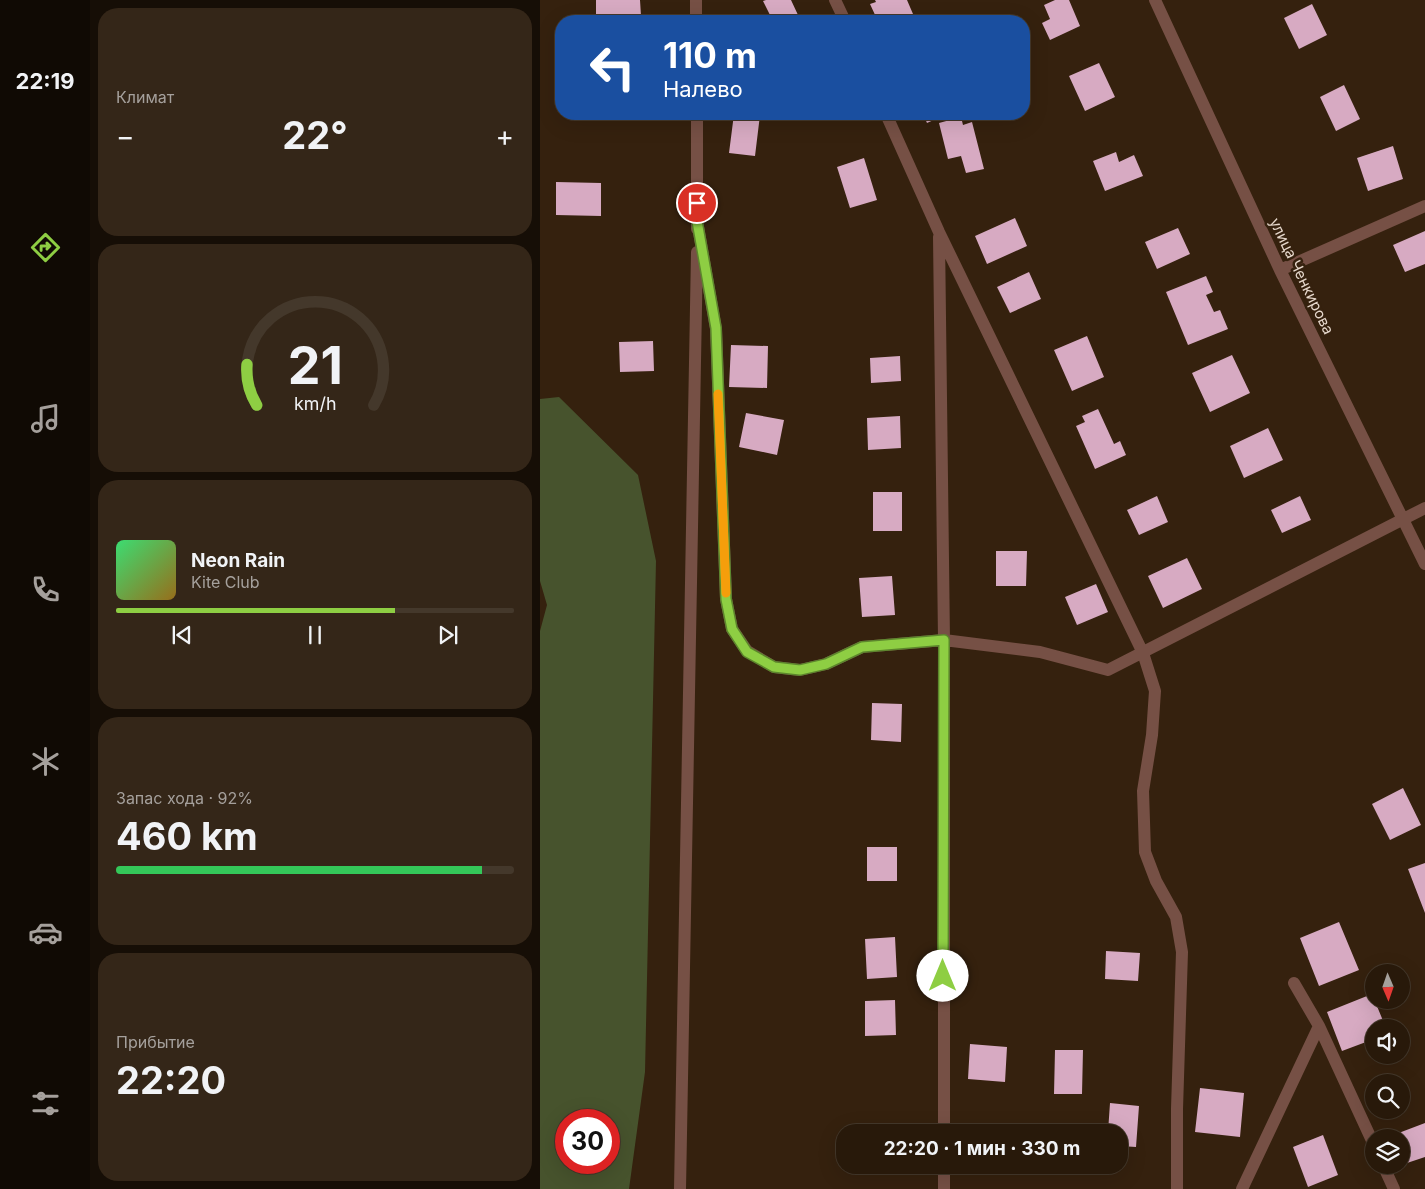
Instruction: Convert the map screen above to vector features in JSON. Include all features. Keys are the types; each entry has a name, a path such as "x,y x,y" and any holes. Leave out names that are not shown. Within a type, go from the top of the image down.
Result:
{"street":[{"path":"696,0 696,15"},
{"path":"835,0 841,15"},
{"name":"улица Ченкирова","path":"1155,0 1280,270 1425,564"},
{"path":"680,1189 697,221 697,120"},
{"path":"889,120 939,232 1143,653 1155,691 1152,735 1143,791 1145,852 1156,881 1176,917 1182,952 1176,1109 1178,1189"},
{"path":"1280,270 1425,206"},
{"path":"697,221 716,328 726,599 732,629 747,652 774,667 800,670 826,664 862,647 944,640 1040,652 1108,670 1425,508"},
{"path":"939,232 944,640 944,1124"},
{"path":"1294,983 1319,1026 1367,1129"},
{"path":"1242,1189 1319,1026"},
{"path":"944,1174 944,1189"},
{"path":"1387,1174 1394,1189"}],"green space":[{"path":"559,397 638,475 656,561 645,1072 629,1189 540,1189 540,631 547,605 540,581 540,399"}],"building":[{"path":"596,0 640,0 641,15 596,15"},
{"path":"791,0 798,15 770,15 763,1"},
{"path":"875,0 907,0 913,15 875,15 870,4 876,2"},
{"path":"1055,0 1069,0 1080,26 1050,40 1042,23 1050,19 1044,5"},
{"path":"1312,4 1327,35 1299,49 1284,18"},
{"path":"1099,63 1115,97 1085,111 1069,76"},
{"path":"1344,85 1360,119 1336,131 1320,97"},
{"path":"733,120 759,120 755,156 729,153"},
{"path":"950,120 962,120 963,125 972,122 984,169 966,173 961,156 948,159 939,123"},
{"path":"1393,146 1403,179 1368,191 1357,158"},
{"path":"1116,152 1119,162 1134,155 1143,176 1105,191 1093,161"},
{"path":"864,158 877,200 850,208 837,167"},
{"path":"556,182 601,183 601,216 556,215"},
{"path":"1015,218 1027,246 987,264 975,236"},
{"path":"1178,228 1190,254 1157,269 1145,242"},
{"path":"1425,231 1425,264 1405,272 1393,245"},
{"path":"1029,272 1041,299 1010,313 997,287"},
{"path":"1206,276 1213,292 1206,295 1214,312 1220,310 1228,329 1188,345 1166,292"},
{"path":"1087,336 1104,377 1072,391 1054,350"},
{"path":"653,341 654,371 620,372 619,342"},
{"path":"731,345 768,346 767,388 729,387"},
{"path":"1232,355 1250,393 1210,412 1192,373"},
{"path":"900,356 901,381 871,383 870,358"},
{"path":"1098,409 1114,444 1120,441 1126,455 1095,469 1076,426 1085,422 1082,416"},
{"path":"746,413 784,420 777,455 739,447"},
{"path":"900,416 901,448 868,450 867,418"},
{"path":"1268,428 1283,460 1244,478 1230,446"},
{"path":"873,492 902,492 902,531 873,531"},
{"path":"1157,496 1168,522 1139,535 1127,510"},
{"path":"1300,496 1311,520 1282,533 1271,510"},
{"path":"996,551 1027,551 1026,586 996,586"},
{"path":"1187,558 1202,589 1163,608 1148,576"},
{"path":"892,576 895,615 862,617 859,578"},
{"path":"1096,584 1108,612 1077,625 1065,597"},
{"path":"872,703 902,704 901,742 871,740"},
{"path":"1403,788 1421,825 1390,840 1372,804"},
{"path":"867,847 897,847 897,881 867,881"},
{"path":"1425,863 1425,913 1408,869"},
{"path":"1339,922 1359,970 1319,986 1300,938"},
{"path":"895,937 897,977 867,979 865,939"},
{"path":"1106,951 1140,953 1138,981 1105,979"},
{"path":"1365,997 1365,1009 1378,1009 1382,1019 1365,1019 1365,1042 1342,1051 1327,1012"},
{"path":"895,1000 896,1035 865,1036 865,1001"},
{"path":"970,1044 1007,1047 1005,1082 968,1079"},
{"path":"1055,1050 1083,1050 1082,1094 1054,1094"},
{"path":"1200,1088 1244,1093 1240,1137 1195,1132"},
{"path":"1110,1103 1139,1106 1136,1147 1128,1146 1128,1124 1109,1124"},
{"path":"1425,1123 1425,1157 1410,1162 1410,1129"},
{"path":"1323,1135 1338,1175 1308,1187 1293,1147"}],"slow traffic":[{"path":"718,394 726,593"}],"route":[{"path":"697,203 697,221 716,328 726,599 732,629 747,652 774,667 800,670 826,664 862,647 944,640 943,976"}]}
